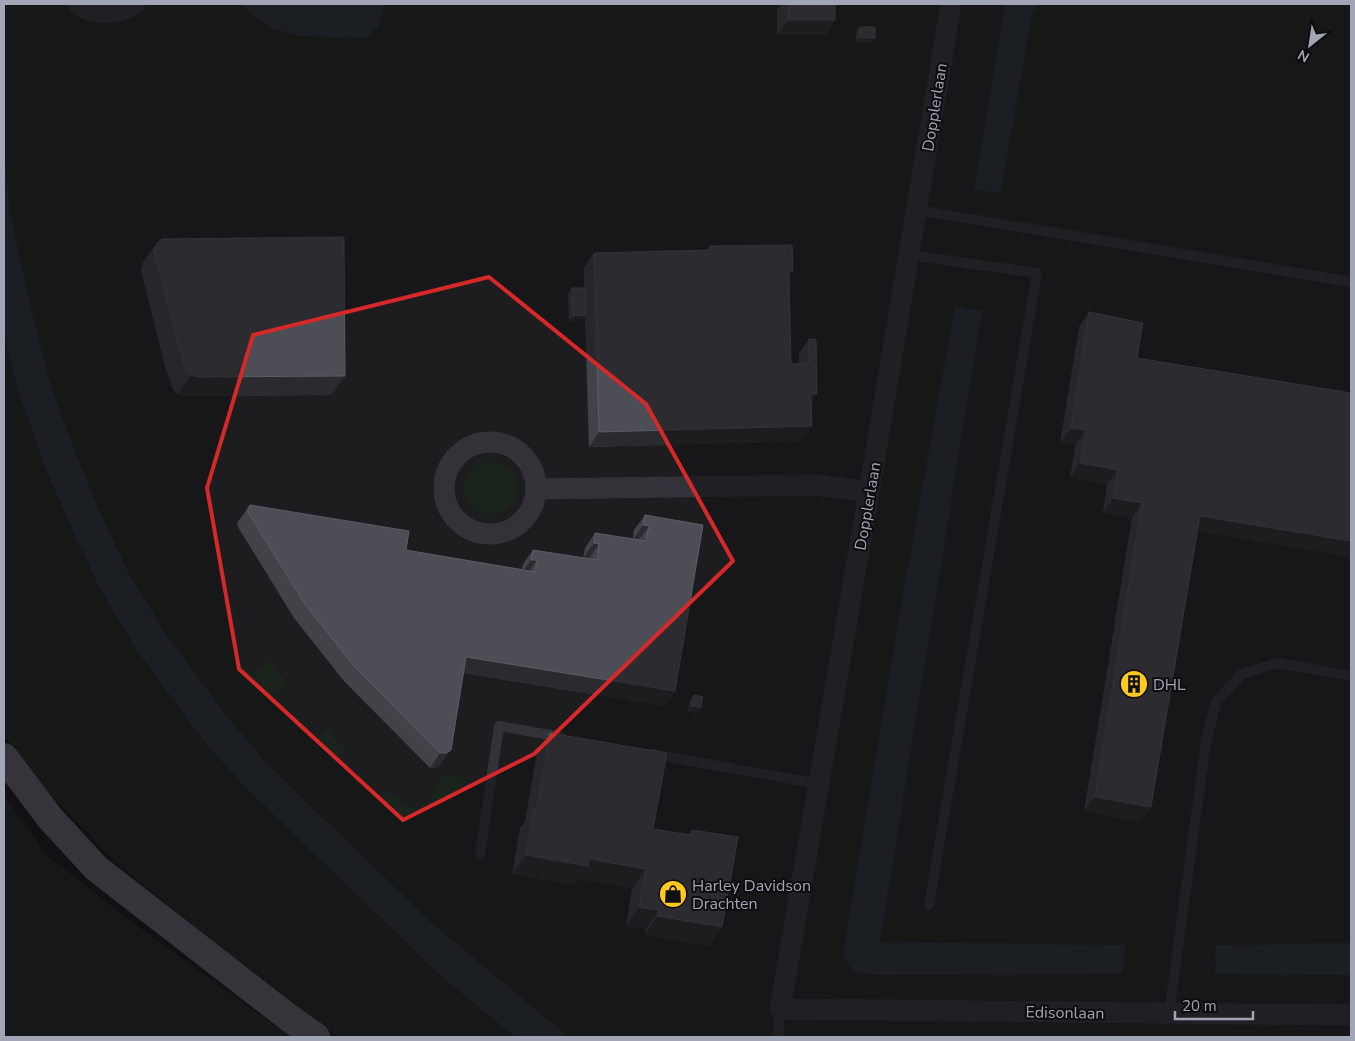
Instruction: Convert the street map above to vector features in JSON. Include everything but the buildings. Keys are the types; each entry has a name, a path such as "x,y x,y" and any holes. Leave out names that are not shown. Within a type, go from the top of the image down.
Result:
{"highway":[{"path":"4,757 50,818 96,868 288,1018 316,1037"}],"street":[{"path":"80,4 99,13 118,12 135,4"},
{"name":"Dopplerlaan","path":"780,1009 951,4"},
{"path":"495,442 512,447 525,458 534,472 536,489 533,506 524,520 510,530 494,534 476,532 462,525 450,512 444,496 445,479 451,463 463,450 478,444 495,442"},
{"path":"536,489 816,485 869,492"},
{"name":"Edisonlaan","path":"780,1009 1351,1015"}],"lane":[{"path":"917,210 1351,282"},
{"path":"909,255 1038,273 929,904"},
{"path":"1169,1013 1206,742 1216,702 1242,674 1278,663 1351,676"},
{"path":"480,855 499,726 576,740"},
{"path":"644,752 819,784"},
{"path":"778,1037 780,1009"}],"highlighted area":[{"path":"489,277 646,404 733,561 534,754 403,820 239,669 207,488 253,335"}],"shaded area":[{"path":"4,4 1351,4 1351,1037 539,1037 230,756 41,431 4,227"},
{"path":"5,4 66,4 74,11 145,4 241,4 268,27 299,36 365,38 379,26 385,4 935,4 899,208 88,213 94,257 69,260 82,324 107,319 115,346 90,352 108,409 134,402 142,429 119,437 154,520 178,509 189,535 167,545 198,601 220,589 235,612 212,628 251,675 269,660 288,683 269,700 310,745 327,729 346,749 331,767 374,807 387,791 422,813 443,775 466,779 452,854 632,1005 655,1003 655,1023 730,1022 730,1003 762,1003 760,1027 1110,1025 1109,1037 569,1037 434,925 268,765 229,720 165,633 128,572 100,512 76,455 48,377 10,212 4,153"},
{"path":"241,4 385,4 379,26 365,38 299,36 268,27"},
{"path":"1005,4 1039,4 1031,17 1001,193 974,190"},
{"path":"1039,4 1351,4 1351,270 996,215 1031,17"},
{"path":"4,153 10,212 48,377 76,455 100,512 128,572 165,633 229,719 268,765 434,925 569,1037 515,1037 444,979 245,787 203,740 138,652 99,587 70,525 45,467 17,387 4,335"},
{"path":"964,235 1001,240 998,261 972,257 955,251 952,247 953,245"},
{"path":"934,284 960,284 998,291 996,312 955,307 905,584 843,956 853,972 878,975 1123,974 1124,945 880,942 884,918 963,927 984,798 1014,802 1014,847 1032,862 1134,881 1159,893 1167,912 1159,968 1141,993 1118,998 846,997 827,992 817,983 811,973 807,948 808,934 912,309 920,290"},
{"path":"955,306 982,311 880,942 1125,945 1123,974 878,975 853,972 843,956 905,584"},
{"path":"4,335 17,387 45,467 99,587 138,652 245,787 444,979 515,1037 342,1037 331,1031 208,938 114,861 18,761 4,733"},
{"path":"490,461 500,463 509,469 515,478 517,488 515,498 509,507 500,513 490,515 480,513 471,507 465,498 463,488 465,478 471,469 480,463"},
{"path":"1262,681 1283,682 1298,687 1307,696 1313,715 1305,764 1298,779 1283,790 1265,794 1255,793 1237,786 1253,685"},
{"path":"4,796 48,856 133,923 291,1037 4,1037"},
{"path":"1232,812 1351,831 1351,943 1188,945 1204,833 1228,836"},
{"path":"1351,943 1351,975 1215,974 1216,945"}],"place":[{"name":"DHL","path":"1134,684"},
{"name":"Harley Davidson Drachten","path":"673,894"}]}
